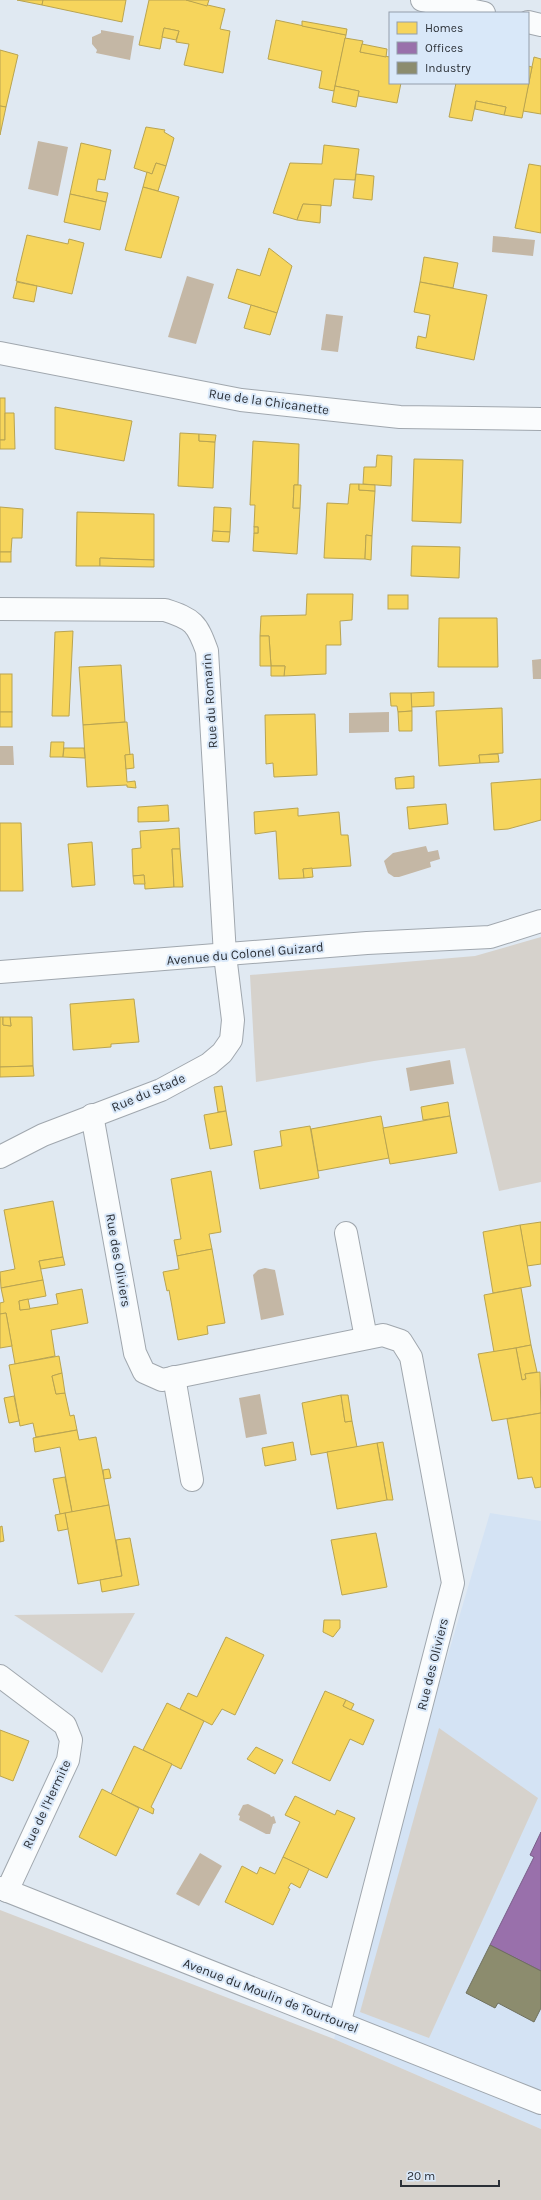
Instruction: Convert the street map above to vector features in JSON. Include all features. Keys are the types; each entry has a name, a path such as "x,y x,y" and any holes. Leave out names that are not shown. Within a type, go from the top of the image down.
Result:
{"street":[{"path":"422,0 479,12"},
{"path":"529,22 541,25"},
{"name":"Rue de la Chicanette","path":"0,353 241,400 400,417 541,419"},
{"name":"Rue du Romarin","path":"0,609 165,610 186,617 200,630 207,651 225,955"},
{"name":"Avenue du Colonel Guizard","path":"0,972 367,943 490,937 541,921"},
{"name":"Rue du Stade","path":"0,1157 43,1136 92,1115 161,1090 209,1064 222,1053 232,1040 233,1020 225,955"},
{"name":"Rue des Oliviers","path":"92,1115 135,1353 144,1372 162,1380 383,1335 401,1341 411,1357 453,1583 340,2022"},
{"path":"346,1233 366,1338"},
{"path":"174,1377 192,1480"},
{"name":"Rue de l'Hermite","path":"0,1676 65,1725 71,1740 68,1760 4,1890"},
{"name":"Avenue du Moulin de Tourtourel","path":"4,1890 541,2103"}],"shaded area":[{"path":"101,30 134,36 130,60 96,53 97,50 92,44 92,37 101,33"},
{"path":"38,141 68,147 58,196 28,189"},
{"path":"493,236 535,240 533,256 492,252"},
{"path":"187,276 214,284 196,344 168,337"},
{"path":"326,314 343,316 338,352 321,350"},
{"path":"541,659 541,679 533,679 532,660"},
{"path":"389,712 389,732 349,733 349,713"},
{"path":"0,746 13,746 14,765 0,765"},
{"path":"426,846 428,852 438,850 440,859 430,862 431,867 399,877 394,877 388,873 384,861 393,853"},
{"path":"541,937 541,1182 499,1191 465,1048 374,1061 256,1082 250,975 475,956"},
{"path":"450,1060 454,1084 410,1091 406,1068"},
{"path":"265,1268 275,1270 284,1315 261,1320 253,1275 258,1270"},
{"path":"260,1394 267,1434 246,1438 239,1398"},
{"path":"490,1513 541,1521 541,2129 334,2039"},
{"path":"135,1613 102,1673 14,1615"},
{"path":"439,1728 538,1798 429,2038 360,2012"},
{"path":"248,1804 270,1815 271,1817 274,1816 276,1823 273,1824 270,1834 266,1834 239,1820 240,1816 238,1815 243,1805"},
{"path":"200,1853 222,1866 199,1906 176,1894"},
{"path":"0,1910 334,2039 541,2129 541,2200 0,2200"}],"building: Homes":[{"path":"17,0 43,0 42,5"},
{"path":"43,0 126,0 122,22 42,5"},
{"path":"149,0 186,0 225,9 220,29 230,31 223,73 184,65 189,44 176,42 179,31 164,28 160,49 139,45"},
{"path":"186,0 209,0 207,6"},
{"path":"276,20 346,35 334,91 319,88 322,71 268,59"},
{"path":"302,21 347,29 346,35 302,26"},
{"path":"164,28 179,31 176,40 162,37"},
{"path":"345,38 363,41 360,52 389,57 389,84 401,84 397,103 358,96 359,91 335,86"},
{"path":"362,44 387,49 386,57 360,52"},
{"path":"0,50 18,55 6,107 0,106"},
{"path":"534,57 541,59 541,114 523,111"},
{"path":"529,66 532,67 529,82"},
{"path":"456,84 529,84 522,118 504,115 506,107 476,101 472,121 449,117"},
{"path":"335,86 359,91 356,107 332,102"},
{"path":"476,101 506,107 504,115 475,109"},
{"path":"0,106 6,107 0,135"},
{"path":"146,127 165,130 164,132 174,138 166,166 156,163 152,174 134,168"},
{"path":"81,143 111,150 105,180 98,179 96,191 108,193 106,202 70,194"},
{"path":"324,145 359,149 355,180 334,179 331,206 303,204 297,220 273,213 290,163 322,164"},
{"path":"156,163 166,166 158,191 143,187 147,172 152,174"},
{"path":"529,164 541,166 541,233 515,228"},
{"path":"356,174 374,176 372,200 353,198"},
{"path":"143,187 179,197 161,258 125,250"},
{"path":"70,194 106,202 100,230 64,222"},
{"path":"303,204 321,205 320,223 297,220"},
{"path":"27,235 68,244 69,239 84,243 72,294 16,281"},
{"path":"269,248 292,266 277,313 228,298 237,269 260,276"},
{"path":"424,257 458,263 453,288 420,282"},
{"path":"17,282 37,286 34,302 13,298"},
{"path":"420,282 487,295 474,360 416,348 418,336 426,338 430,315 414,312"},
{"path":"251,305 277,313 270,335 244,328"},
{"path":"0,398 5,398 5,440 0,440"},
{"path":"55,407 132,421 124,461 55,449"},
{"path":"5,413 14,413 15,449 0,449 0,440 5,440"},
{"path":"180,433 199,434 199,441 215,442 213,488 178,486"},
{"path":"199,434 216,435 215,442 199,441"},
{"path":"253,441 299,444 298,485 294,485 293,508 300,508 297,554 253,551 254,533 258,533 258,527 254,527 255,505 250,505"},
{"path":"377,455 392,456 391,486 363,484 364,467 376,467"},
{"path":"414,459 463,460 461,523 412,521"},
{"path":"350,484 359,484 359,490 375,491 372,536 366,535 365,559 324,558 327,503 348,504"},
{"path":"359,484 375,485 375,491 359,490"},
{"path":"294,485 301,485 300,508 293,508"},
{"path":"0,507 23,509 22,538 12,538 11,552 0,552"},
{"path":"214,507 231,508 230,532 213,531"},
{"path":"77,512 154,514 154,560 100,558 100,566 76,566"},
{"path":"254,527 258,527 258,533 254,533"},
{"path":"213,531 230,532 229,542 212,541"},
{"path":"366,535 372,536 371,560 365,559"},
{"path":"412,546 460,547 459,578 411,576"},
{"path":"0,552 11,552 11,562 0,562"},
{"path":"100,558 154,560 154,567 100,566"},
{"path":"307,594 353,594 352,620 340,621 341,645 326,645 326,674 284,676 285,666 271,666 269,636 260,636 261,616 306,615"},
{"path":"388,595 408,595 408,609 388,609"},
{"path":"439,618 497,618 498,667 438,667"},
{"path":"73,631 69,716 52,716 55,632"},
{"path":"260,636 269,636 271,666 260,666"},
{"path":"121,665 125,722 83,725 79,667"},
{"path":"271,666 285,666 284,676 271,676"},
{"path":"0,674 12,674 12,712 0,712"},
{"path":"434,692 434,706 411,707 411,693"},
{"path":"390,693 411,693 412,711 398,712 397,706 391,706"},
{"path":"502,708 503,753 479,755 480,763 439,766 436,711"},
{"path":"412,711 412,731 399,731 398,712"},
{"path":"0,712 12,712 12,727 0,727"},
{"path":"315,714 317,775 274,777 273,763 266,764 265,715"},
{"path":"127,722 130,755 125,755 127,782 135,781 136,788 127,787 127,785 87,787 83,725"},
{"path":"51,742 64,742 63,757 50,757"},
{"path":"64,748 84,748 85,758 63,757"},
{"path":"133,754 134,768 126,769 125,755"},
{"path":"498,754 499,762 480,763 479,755"},
{"path":"414,776 414,788 396,789 395,778"},
{"path":"541,779 541,820 508,829 494,830 491,783"},
{"path":"446,804 448,824 409,829 407,807"},
{"path":"168,805 169,821 138,822 138,807"},
{"path":"298,808 298,816 339,812 341,835 348,835 351,866 303,869 304,878 279,879 276,831 255,834 254,812"},
{"path":"0,823 21,823 23,891 0,891"},
{"path":"179,828 180,849 172,849 174,887 145,889 144,875 133,876 132,849 141,848 140,831"},
{"path":"92,842 95,885 72,887 68,844"},
{"path":"172,849 180,849 183,887 174,887"},
{"path":"312,868 313,877 304,878 303,869"},
{"path":"144,875 145,884 134,884 133,876"},
{"path":"134,999 139,1042 111,1044 111,1047 73,1050 70,1004"},
{"path":"0,1017 3,1017 3,1025 11,1026 10,1017 32,1017 33,1066 0,1067"},
{"path":"3,1017 10,1017 11,1026 3,1025"},
{"path":"33,1066 34,1076 0,1077 0,1067"},
{"path":"222,1086 226,1111 218,1112 214,1087"},
{"path":"448,1102 450,1116 423,1120 421,1107"},
{"path":"226,1111 232,1145 210,1149 204,1115"},
{"path":"381,1116 389,1158 318,1171 311,1129"},
{"path":"450,1116 457,1153 390,1164 383,1128"},
{"path":"310,1126 319,1178 260,1189 254,1151 282,1146 280,1131"},
{"path":"211,1171 221,1232 209,1234 212,1249 177,1256 174,1240 181,1239 171,1179"},
{"path":"53,1201 63,1257 39,1261 43,1280 1,1288 0,1272 15,1269 4,1210"},
{"path":"541,1222 541,1264 527,1266 520,1225"},
{"path":"520,1225 531,1286 493,1293 483,1232"},
{"path":"212,1249 225,1323 207,1326 208,1334 178,1340 169,1290 167,1291 163,1272 179,1269 177,1256"},
{"path":"63,1257 65,1265 41,1269 39,1261"},
{"path":"43,1280 46,1296 19,1301 20,1310 58,1304 56,1294 82,1289 88,1323 51,1330 55,1356 15,1364 6,1313 0,1314 0,1303 4,1302 1,1288"},
{"path":"521,1288 531,1345 494,1352 484,1295"},
{"path":"28,1299 30,1309 20,1310 19,1301"},
{"path":"6,1313 12,1346 0,1348 0,1314"},
{"path":"531,1345 537,1372 525,1374 526,1379 522,1380 516,1348"},
{"path":"516,1348 522,1380 526,1379 525,1374 540,1372 541,1413 492,1421 478,1354"},
{"path":"59,1356 62,1373 52,1376 56,1394 65,1393 70,1416 74,1415 77,1430 36,1437 33,1423 20,1426 9,1365"},
{"path":"62,1373 65,1393 56,1394 52,1376"},
{"path":"341,1395 345,1422 352,1421 357,1447 311,1455 302,1403"},
{"path":"341,1395 348,1395 352,1421 345,1422"},
{"path":"14,1396 19,1421 9,1423 4,1398"},
{"path":"541,1413 541,1487 535,1488 532,1477 518,1479 507,1419"},
{"path":"77,1430 79,1440 96,1437 109,1505 72,1512 60,1447 35,1452 33,1438"},
{"path":"293,1442 296,1460 265,1466 262,1448"},
{"path":"383,1442 393,1500 387,1500 377,1443"},
{"path":"377,1443 387,1500 337,1509 327,1452"},
{"path":"109,1469 111,1478 104,1479 103,1470"},
{"path":"65,1477 72,1512 60,1514 53,1479"},
{"path":"109,1505 122,1576 78,1584 65,1513"},
{"path":"65,1513 68,1529 58,1531 55,1515"},
{"path":"2,1526 4,1541 0,1542 0,1527"},
{"path":"376,1533 387,1587 342,1595 331,1540"},
{"path":"130,1538 139,1585 102,1592 100,1580 122,1576 116,1540"},
{"path":"324,1620 340,1620 340,1628 333,1637 323,1632"},
{"path":"226,1637 264,1655 235,1715 222,1709 212,1725 180,1709 188,1693 197,1697"},
{"path":"325,1691 346,1700 343,1706 374,1720 363,1745 350,1739 330,1781 292,1763"},
{"path":"346,1700 354,1704 351,1710 343,1706"},
{"path":"167,1703 204,1721 181,1769 143,1750"},
{"path":"0,1730 29,1741 13,1781 0,1776"},
{"path":"134,1746 172,1764 151,1807 154,1809 153,1814 111,1794"},
{"path":"256,1747 283,1760 275,1774 247,1759"},
{"path":"102,1789 139,1808 116,1856 79,1837"},
{"path":"295,1796 335,1815 337,1810 355,1818 327,1878 283,1857 300,1822 285,1815"},
{"path":"283,1857 309,1869 300,1888 291,1883 288,1888 290,1889 273,1925 225,1902 242,1866 257,1874 260,1867 275,1874"}],"building: Offices":[{"path":"541,1832 541,1971 490,1945 534,1857 530,1855"}],"building: Industry":[{"path":"490,1945 541,1971 541,2008 534,2022 498,2003 495,2008 466,1993"}]}
